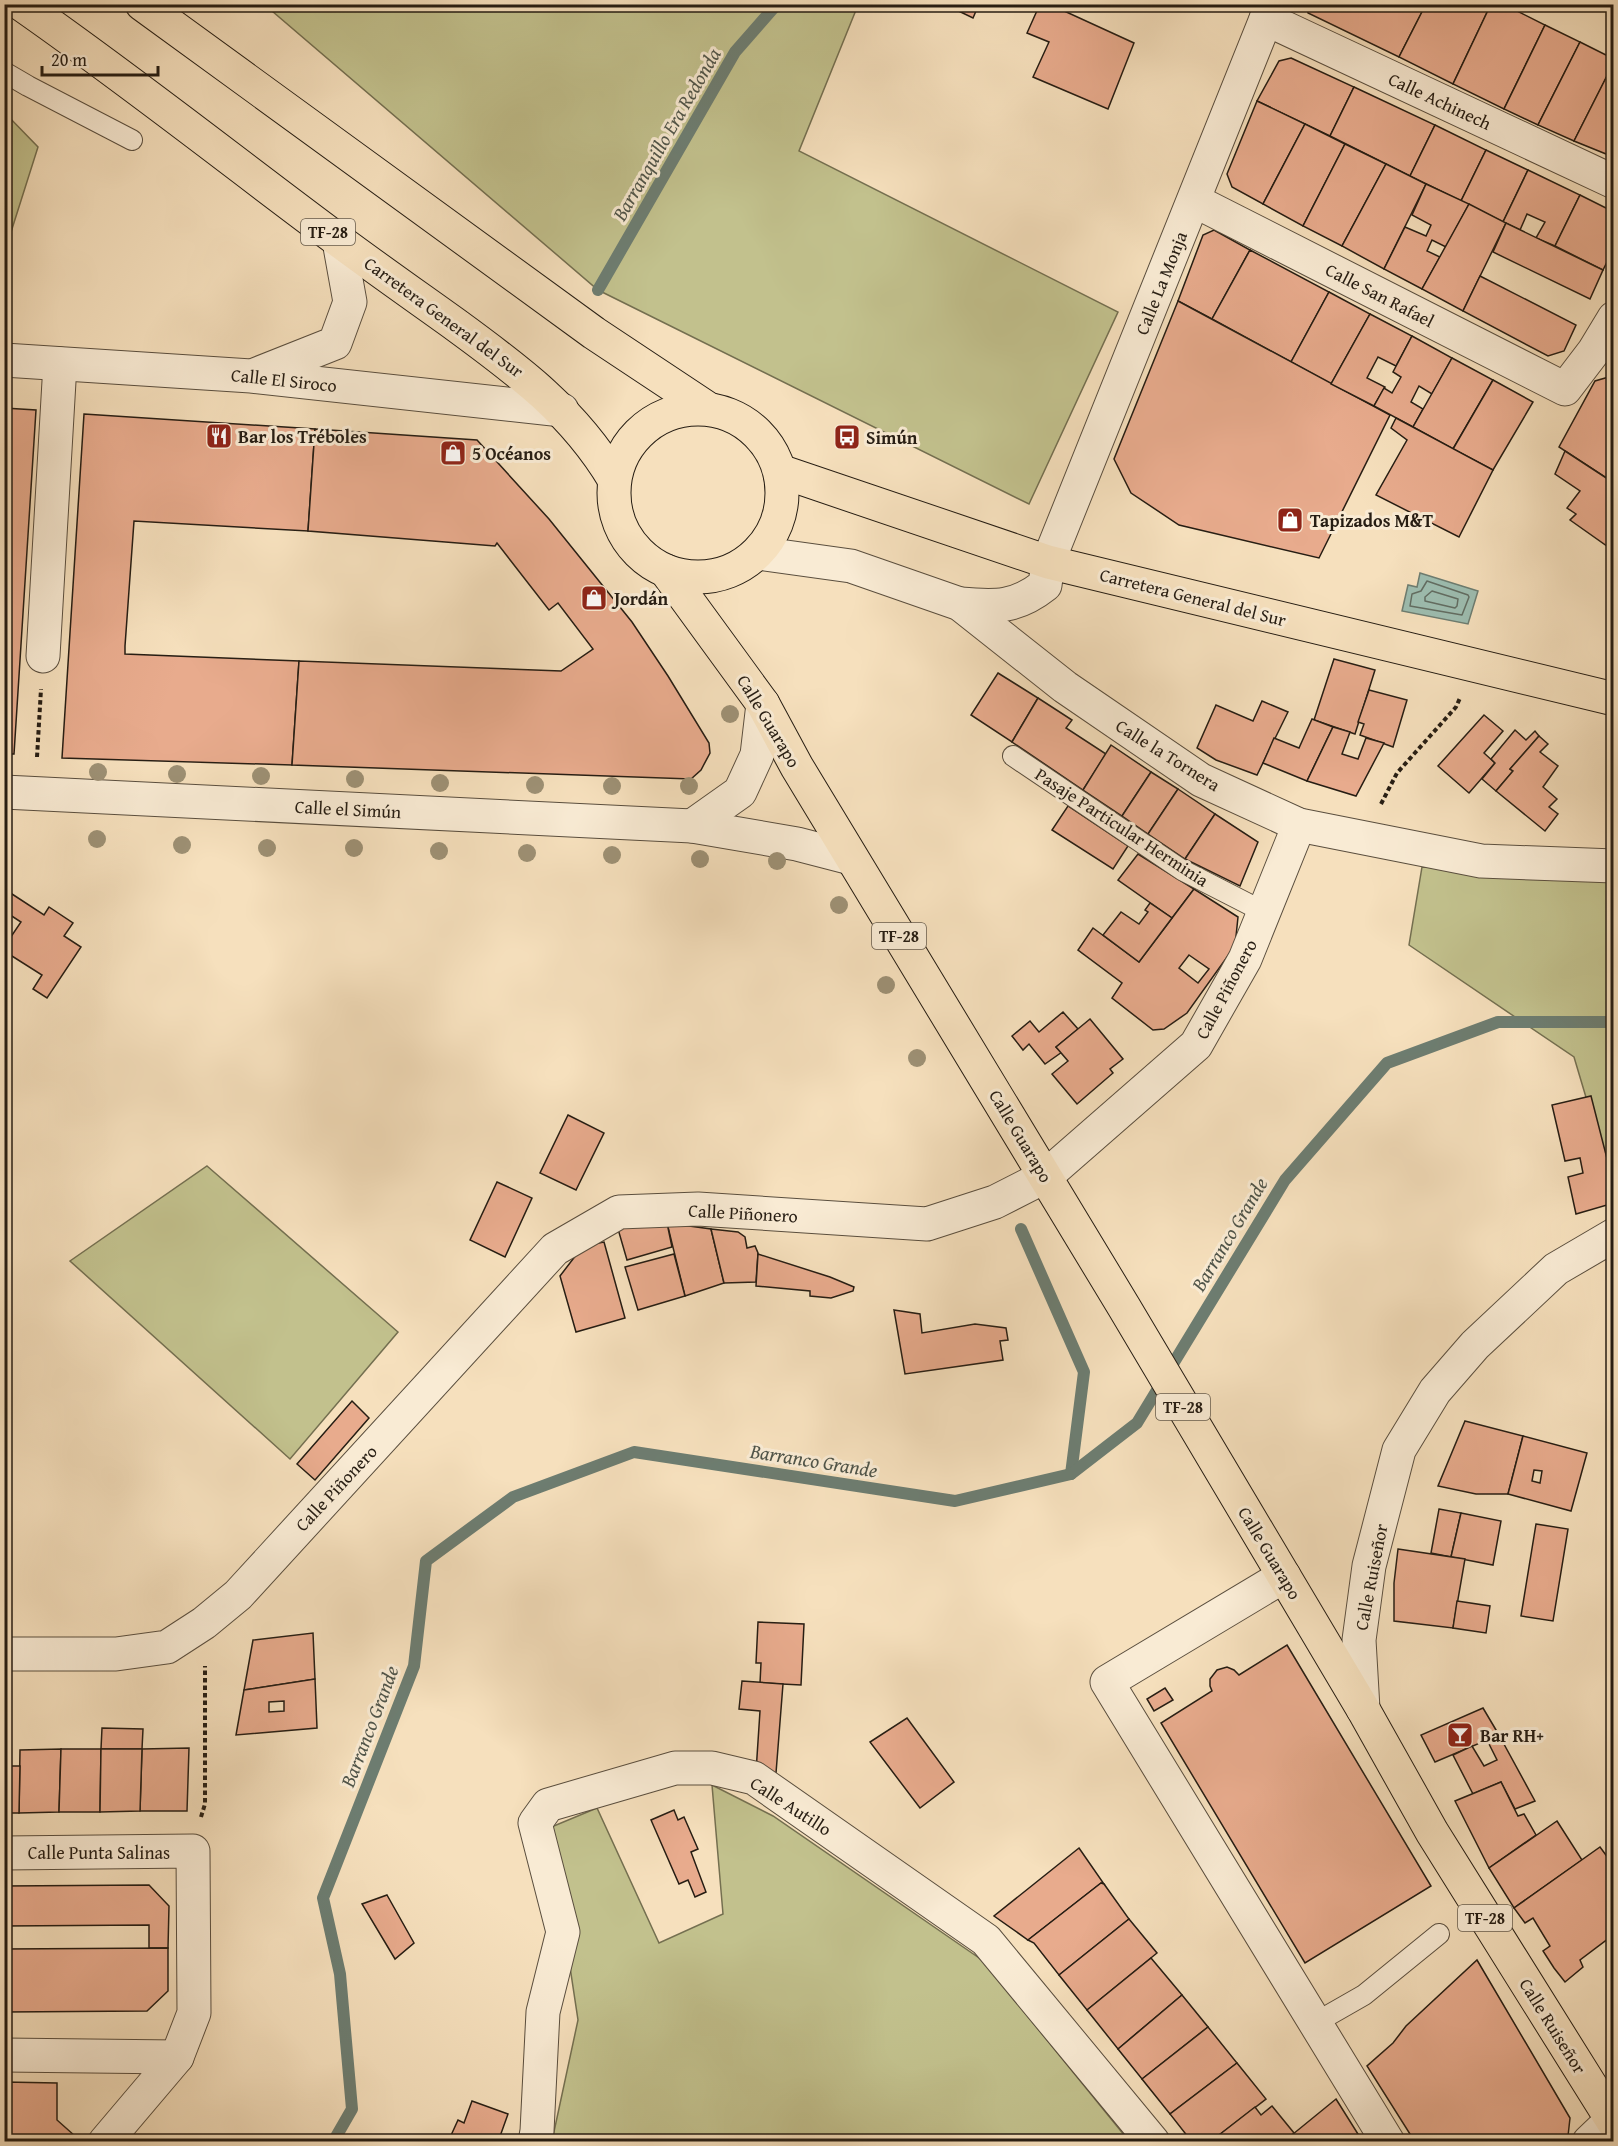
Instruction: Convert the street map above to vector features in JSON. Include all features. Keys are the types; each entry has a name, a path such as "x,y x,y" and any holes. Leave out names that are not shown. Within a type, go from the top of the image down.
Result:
{"main road":[{"name":"Carretera General del Sur","path":"21,4 99,59 339,241 514,367 562,410 597,450 614,479"},
{"name":"TF-28","path":"142,4 594,333 707,408 731,415 753,428 769,447 780,471 783,493 780,515 771,535 758,553 742,565 724,574 685,577 666,572 647,560 631,544 620,524 614,502 614,479 623,455 637,434 657,418 681,410 707,408"},
{"name":"Carretera General del Sur","path":"780,471 1048,562 1614,699"},
{"name":"Calle Guarapo","path":"666,572 763,704 851,858 1046,1176 1363,1709"},
{"name":"Calle Ruiseñor","path":"1363,1709 1605,2128"}],"street":[{"name":"Calle Achinech","path":"1269,12 1614,182"},
{"name":"Calle La Monja","path":"960,603 994,606 1028,598 1045,585 1048,562 1195,201 1269,12"},
{"name":"Calle San Rafael","path":"1195,201 1565,389 1604,357"},
{"path":"251,376 334,343 350,302 339,241"},
{"path":"1604,357 1614,318"},
{"name":"Calle El Siroco","path":"4,360 251,376 562,410"},
{"path":"43,656 60,363"},
{"name":"Calle la Tornera","path":"758,553 851,567 960,603 1065,687 1201,780 1299,825 1480,861 1614,866"},
{"path":"692,826 740,792 757,755 763,704"},
{"name":"Calle el Simún","path":"20,793 692,826 797,844 851,858"},
{"name":"Calle Piñonero","path":"4,1654 116,1654 167,1647 204,1623 238,1594 555,1249 619,1212 698,1209 927,1224 995,1202 1046,1176 1196,1045 1245,959 1299,825"},
{"name":"Calle Ruiseñor","path":"1363,1709 1359,1640 1369,1566 1400,1450 1435,1391 1475,1345 1556,1269 1614,1235"},
{"path":"1284,1576 1107,1682 1388,2142"},
{"name":"Calle Autillo","path":"535,2142 543,2012 562,1932 535,1823 548,1805 675,1768 712,1768 754,1778 986,1940 1152,2142"},
{"path":"105,2142 177,2057 194,2013 193,1851"},
{"name":"Calle Punta Salinas","path":"4,1852 193,1851"},
{"path":"4,2055 177,2057"}],"lane":[{"path":"4,72 132,140"},
{"name":"Pasaje Particular Herminia","path":"1013,756 1182,870 1264,912"},
{"path":"1316,2023 1364,1995 1439,1934"}],"path":[{"path":"20,793 43,656"},
{"path":"1363,839 1397,773 1456,707 1478,666"},
{"path":"193,1851 205,1804 204,1623"}],"shaded area":[{"path":"265,5 858,5 799,151 1118,312 1029,504 598,290"},
{"path":"5,113 38,147 5,251"},
{"path":"1422,867 1613,873 1613,1188 1574,1057 1409,945"},
{"path":"207,1166 398,1332 290,1459 70,1261"},
{"path":"712,1785 773,1816 982,1960 1129,2141 552,2141 578,2020 549,1828 597,1808 659,1943 723,1914"}],"water":[{"path":"1420,573 1478,591 1468,624 1402,611 1408,585 1417,587"}],"building":[{"path":"944,4 979,4 973,18"},
{"path":"1040,4 1049,4 1134,43 1108,109 1033,77 1049,42 1027,33"},
{"path":"1306,4 1426,4 1399,57 1308,13"},
{"path":"1426,4 1491,4 1453,84 1399,57"},
{"path":"1491,4 1503,4 1545,25 1504,109 1453,84"},
{"path":"1545,25 1580,42 1538,125 1504,109"},
{"path":"1580,42 1614,59 1614,62 1574,141 1538,125"},
{"path":"1291,58 1354,87 1330,136 1257,101 1279,61"},
{"path":"1614,62 1614,150 1611,156 1574,141"},
{"path":"1354,87 1435,125 1410,176 1330,136"},
{"path":"1257,101 1305,124 1263,204 1232,187 1227,174"},
{"path":"1305,124 1345,144 1303,226 1263,204"},
{"path":"1435,125 1486,150 1461,201 1410,176"},
{"path":"1345,144 1386,164 1342,246 1303,226"},
{"path":"1486,150 1528,170 1503,222 1461,201"},
{"path":"1386,164 1426,184 1384,269 1342,246"},
{"path":"1528,170 1580,195 1555,246 1536,238 1545,222 1527,214 1520,230 1503,222"},
{"path":"1426,184 1469,204 1446,247 1432,240 1427,251 1440,257 1422,289 1384,269 1405,227 1426,236 1431,225 1412,215"},
{"path":"1580,195 1614,212 1614,248 1603,270 1555,246"},
{"path":"1469,204 1506,223 1463,311 1422,289"},
{"path":"1506,223 1603,270 1590,299 1493,252"},
{"path":"1214,230 1250,250 1212,319 1178,301 1203,235"},
{"path":"1250,250 1329,292 1291,362 1212,319"},
{"path":"1480,276 1576,325 1564,351 1548,356 1463,311"},
{"path":"1329,292 1370,314 1331,384 1291,362"},
{"path":"1178,301 1390,415 1319,558 1179,525 1131,493 1114,459"},
{"path":"1370,314 1412,336 1396,366 1378,357 1367,378 1385,387 1374,406 1331,384"},
{"path":"1412,336 1452,358 1432,394 1419,386 1411,402 1423,409 1413,427 1374,406 1384,388 1392,393 1401,377 1393,372"},
{"path":"1452,358 1493,380 1453,449 1413,427"},
{"path":"1614,377 1614,483 1559,447 1595,381"},
{"path":"1493,380 1533,402 1493,470 1453,449"},
{"path":"4,408 36,410 14,754 4,754"},
{"path":"84,414 315,429 308,531 134,521 125,646 125,654 299,661 292,765 62,758"},
{"path":"1396,418 1493,470 1459,537 1376,495 1407,440 1391,428"},
{"path":"315,429 477,440 549,519 632,622 709,743 710,753 701,770 691,779 292,765 299,661 561,671 593,649 558,603 549,610 497,543 495,546 308,531"},
{"path":"1565,451 1614,483 1614,551 1570,520 1576,514 1567,508 1580,491 1555,474"},
{"path":"1334,659 1375,670 1355,734 1314,720"},
{"path":"998,673 1038,698 1012,742 971,715"},
{"path":"1369,690 1407,700 1393,747 1360,735 1364,724 1358,722"},
{"path":"1038,698 1072,720 1066,728 1106,754 1083,790 1012,742"},
{"path":"1262,701 1288,712 1257,775 1216,760 1197,748 1216,705 1253,721"},
{"path":"1484,715 1503,731 1484,753 1495,763 1469,793 1438,766"},
{"path":"1312,719 1333,727 1307,781 1263,763 1274,738 1299,748"},
{"path":"1333,727 1350,732 1342,754 1358,759 1366,738 1384,743 1356,796 1307,781"},
{"path":"1515,730 1526,740 1535,731 1539,736 1510,769 1513,771 1496,791 1482,779 1495,763 1491,759"},
{"path":"1539,736 1548,744 1540,752 1558,766 1543,787 1557,799 1549,807 1558,814 1545,831 1496,791 1513,771 1510,769"},
{"path":"1111,745 1151,772 1122,816 1083,790"},
{"path":"1151,772 1178,789 1148,834 1122,816"},
{"path":"1178,789 1215,814 1185,859 1148,834"},
{"path":"1068,806 1128,846 1113,869 1052,830"},
{"path":"1215,814 1258,842 1240,886 1185,859"},
{"path":"1138,854 1194,889 1172,918 1118,880"},
{"path":"1194,889 1238,917 1235,946 1187,1013 1164,1029 1153,1030 1112,998 1122,983 1078,950 1093,928 1139,962","holes":["1189,955 1209,969 1198,983 1179,968"]},
{"path":"12,894 44,915 49,907 73,923 64,936 81,947 47,998 33,989 42,975 4,951 4,947 21,922 4,911 4,905"},
{"path":"1150,903 1172,918 1139,962 1103,935 1121,912 1139,924 1148,912 1145,910"},
{"path":"1063,1012 1078,1029 1056,1047 1062,1052 1045,1064 1029,1044 1023,1050 1012,1036 1030,1021 1039,1032"},
{"path":"1090,1019 1123,1059 1110,1069 1113,1073 1077,1104 1052,1074 1068,1061 1056,1047"},
{"path":"1591,1096 1614,1186 1614,1203 1576,1214 1568,1177 1583,1173 1580,1158 1565,1161 1552,1105"},
{"path":"568,1115 604,1133 576,1190 540,1173"},
{"path":"497,1182 532,1198 505,1257 470,1240"},
{"path":"667,1223 711,1229 724,1283 685,1296"},
{"path":"667,1223 672,1247 627,1260 618,1229"},
{"path":"711,1229 738,1232 745,1237 747,1248 755,1246 758,1253 756,1282 724,1283"},
{"path":"604,1242 625,1318 576,1332 560,1276 583,1246"},
{"path":"674,1254 685,1296 638,1310 625,1267"},
{"path":"758,1254 830,1277 854,1287 853,1291 831,1298 810,1296 810,1291 756,1286"},
{"path":"894,1310 920,1314 922,1333 975,1324 1006,1328 1008,1340 1000,1341 1003,1360 905,1374"},
{"path":"352,1401 369,1418 315,1480 297,1464"},
{"path":"1465,1421 1523,1436 1508,1494 1476,1494 1438,1486"},
{"path":"1523,1436 1587,1453 1571,1511 1508,1494","holes":["1534,1470 1542,1471 1540,1483 1532,1481"]},
{"path":"1439,1509 1461,1513 1451,1557 1431,1553"},
{"path":"1461,1513 1501,1521 1493,1565 1451,1557"},
{"path":"1536,1524 1568,1529 1553,1621 1521,1616"},
{"path":"1398,1549 1465,1559 1453,1628 1394,1621 1394,1583"},
{"path":"1457,1601 1490,1606 1486,1633 1453,1628"},
{"path":"758,1622 804,1624 801,1685 760,1683 761,1663 756,1663"},
{"path":"313,1633 315,1679 244,1690 253,1640"},
{"path":"1287,1645 1431,1886 1305,1963 1161,1723 1212,1691 1210,1679 1217,1670 1227,1667 1239,1675"},
{"path":"315,1679 317,1728 236,1735 244,1690","holes":["284,1701 284,1711 269,1712 269,1702"]},
{"path":"742,1681 783,1684 776,1773 756,1772 760,1711 739,1709"},
{"path":"1165,1688 1173,1700 1154,1711 1147,1699"},
{"name":"Bar RH+","path":"1483,1708 1499,1735 1435,1762 1421,1735"},
{"path":"907,1718 954,1782 920,1808 870,1742"},
{"path":"102,1728 143,1729 142,1749 101,1749"},
{"path":"1499,1735 1535,1801 1515,1809 1501,1782 1473,1794 1453,1755 1472,1746 1484,1766 1497,1760 1487,1740"},
{"path":"189,1748 187,1811 140,1811 142,1749"},
{"path":"61,1749 59,1812 19,1813 20,1750"},
{"path":"61,1749 101,1749 100,1812 59,1812"},
{"path":"101,1749 142,1749 140,1811 100,1812"},
{"path":"4,1766 20,1766 19,1813 4,1813"},
{"path":"1501,1782 1518,1816 1524,1814 1536,1835 1489,1868 1455,1801"},
{"path":"674,1810 678,1820 684,1817 698,1849 691,1852 706,1892 695,1897 688,1880 679,1884 651,1820"},
{"path":"1557,1821 1582,1860 1514,1908 1489,1868"},
{"path":"1600,1847 1614,1866 1614,1886 1607,1892 1612,1900 1609,1938 1580,1960 1583,1967 1565,1982 1543,1951 1550,1946 1533,1918 1525,1923 1514,1908"},
{"path":"1079,1848 1104,1884 1101,1883 1028,1940 994,1916"},
{"path":"1101,1883 1129,1919 1059,1975 1034,1943 1028,1940"},
{"path":"149,1885 169,1906 168,1948 149,1948 149,1925 4,1926 4,1886"},
{"path":"387,1895 414,1943 395,1959 362,1904"},
{"path":"1129,1919 1157,1953 1087,2010 1059,1975"},
{"path":"168,1948 168,1991 147,2011 4,2012 4,1949"},
{"path":"1151,1958 1182,1995 1118,2049 1087,2010"},
{"path":"1477,1960 1570,2118 1568,2136 1562,2142 1415,2142 1367,2066"},
{"path":"1182,1995 1208,2027 1142,2079 1118,2049"},
{"path":"1208,2027 1237,2063 1170,2114 1142,2079"},
{"path":"1237,2063 1266,2099 1210,2142 1192,2142 1170,2114"},
{"path":"4,2082 57,2083 57,2120 75,2136 70,2142 4,2142"},
{"path":"1336,2099 1363,2142 1283,2142 1287,2139"},
{"path":"472,2101 508,2114 498,2142 448,2142 458,2120 464,2123"},
{"path":"1272,2106 1294,2133 1283,2142 1210,2142 1255,2107 1261,2115"}],"waterway":[{"name":"Barranquillo Era Redonda","path":"598,290 735,52 777,4"},
{"name":"Barranco Grande","path":"333,2142 352,2109 340,1974 323,1898 414,1666 426,1561 513,1497 634,1452 955,1501 1071,1474 1137,1423 1285,1180 1387,1063 1498,1022 1614,1022"},
{"name":"Barranquillo Era Redonda","path":"1021,1229 1084,1372 1071,1474"}],"place":[{"name":"Bar los Tréboles","path":"219,436"},
{"name":"Simún","path":"847,437"},
{"name":"5 Océanos","path":"453,453"},
{"name":"Tapizados M&T","path":"1290,520"},
{"name":"Jordán","path":"594,598"},
{"name":"Bar RH+","path":"1460,1735"}]}
